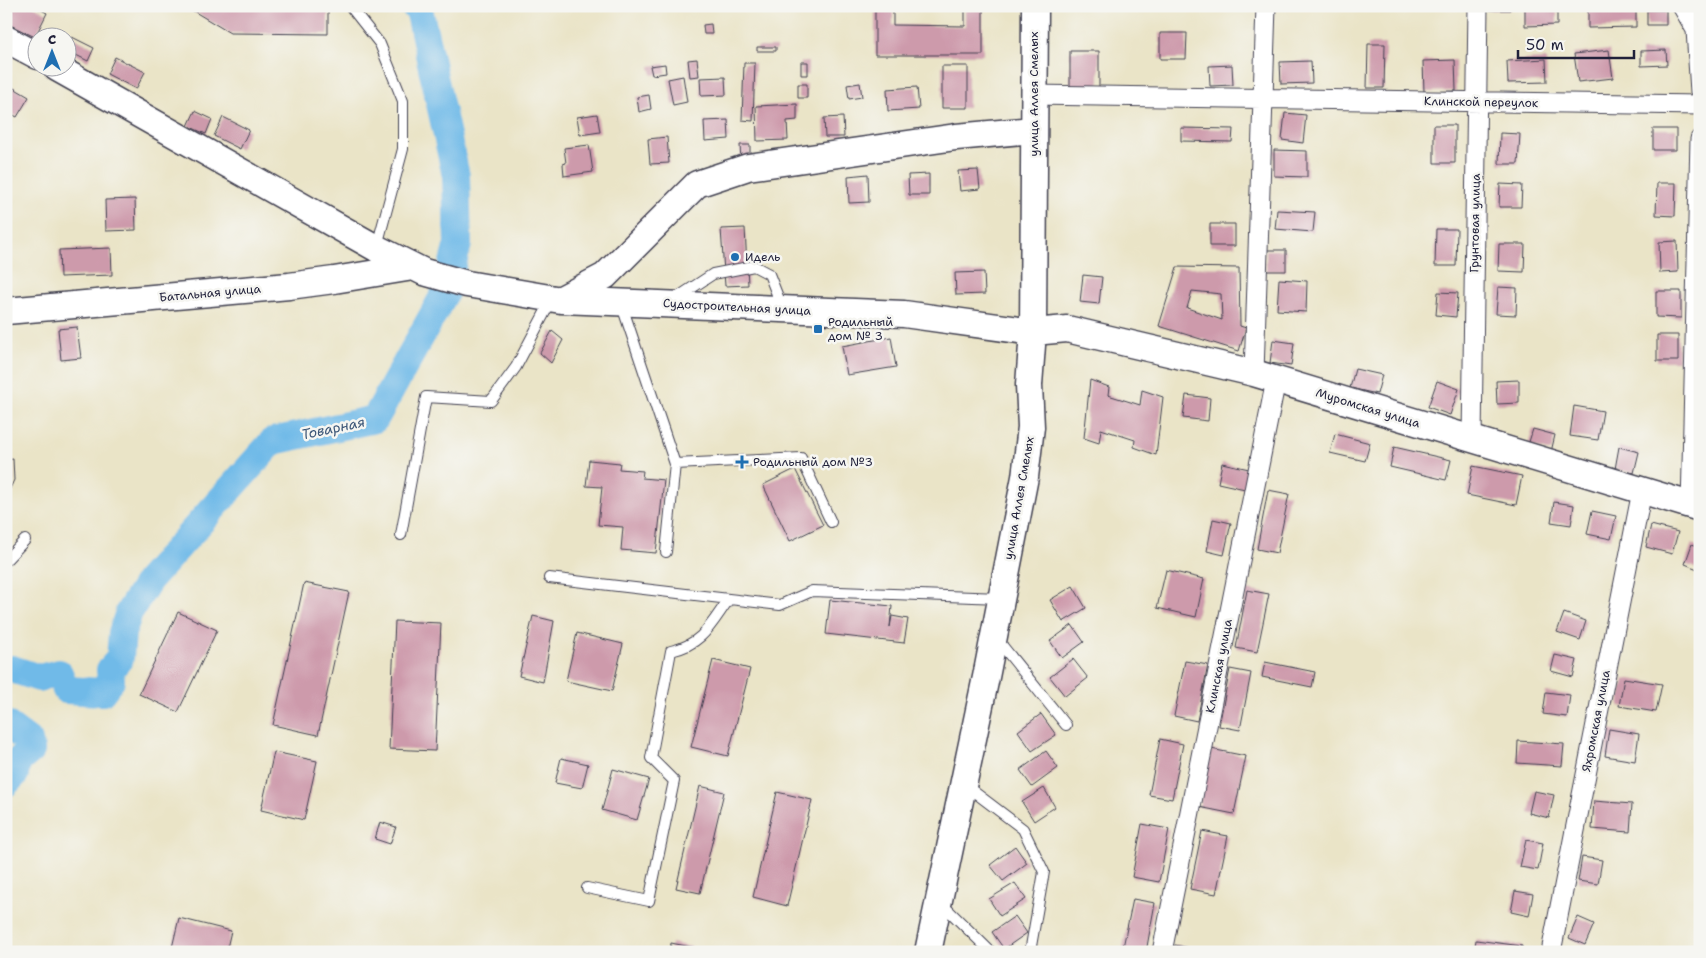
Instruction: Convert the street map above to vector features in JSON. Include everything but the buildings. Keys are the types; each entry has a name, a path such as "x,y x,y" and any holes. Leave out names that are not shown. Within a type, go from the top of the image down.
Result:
{"main road":[{"name":"улица Аллея Смелых","path":"928,952 1002,598 1025,477 1031,427 1029,384 1032,332 1035,6"},
{"path":"6,39 28,51"},
{"path":"75,78 348,233 419,269"},
{"path":"556,299 604,276 697,184 748,168 956,138 1033,130"},
{"path":"334,280 343,273 347,266 351,246 348,233"},
{"name":"Судостроительная улица","path":"419,269 467,284 556,299 904,314 1032,332"},
{"name":"Батальная улица","path":"6,312 334,280 419,269"},
{"path":"604,276 603,285 607,293 620,302"},
{"name":"Муромская улица","path":"1032,332 1067,329 1265,376 1696,507"}],"street":[{"path":"1265,376 1262,99 1264,9 1266,6"},
{"name":"Грунтовая улица","path":"1472,439 1478,6"},
{"path":"1682,6 1696,30 1700,92"},
{"name":"Клинской переулок","path":"1033,95 1700,105"},
{"path":"1696,507 1700,139"},
{"name":"Клинская улица","path":"1162,952 1265,376"},
{"name":"Яхромская улица","path":"1551,952 1642,491"}],"lane":[{"path":"350,6 380,44 403,101 403,149 376,248"},
{"path":"668,304 713,274 754,266 769,274 783,309"},
{"path":"401,535 426,398 491,401 516,367 556,299"},
{"path":"620,302 675,464 666,552"},
{"path":"675,464 801,458 831,522"},
{"path":"6,560 25,540"},
{"path":"549,578 780,605 812,591 1002,598"},
{"path":"586,888 649,901 674,781 651,758 671,652 686,648 702,637 729,599"},
{"path":"994,635 1066,724"},
{"path":"964,784 1023,829 1044,872 1030,952"},
{"path":"939,901 991,952"}],"waterway":[{"name":"Товарная","path":"6,670 12,669 39,678 59,673 66,690 102,692 111,680 110,670 120,658 122,633 129,612 149,580 273,441 375,419 445,293 458,244 456,176 419,9 414,6"},
{"name":"Товарная","path":"6,724 29,741 31,750 17,762 15,774 6,783"}],"place":[{"name":"Идель","path":"735,257"},
{"name":"Родильный дом № 3","path":"818,329"},
{"name":"Родильный дом №3","path":"742,462"}]}
